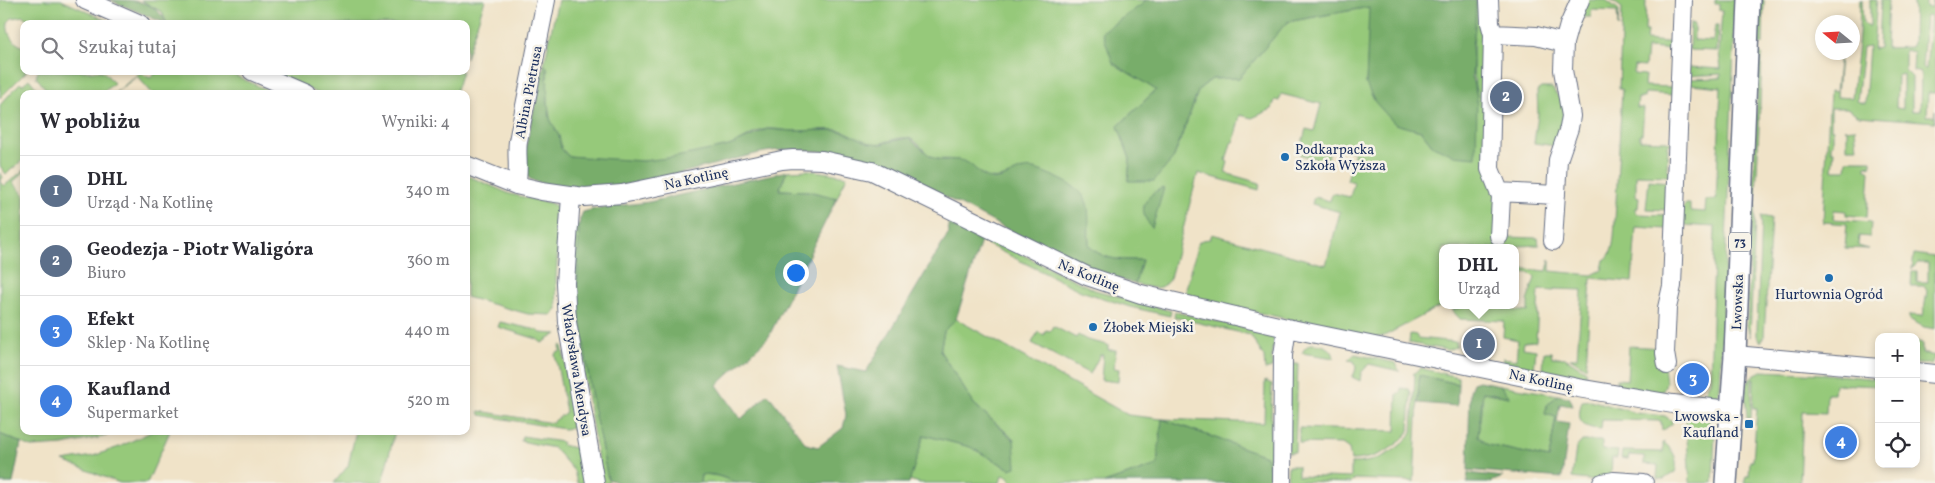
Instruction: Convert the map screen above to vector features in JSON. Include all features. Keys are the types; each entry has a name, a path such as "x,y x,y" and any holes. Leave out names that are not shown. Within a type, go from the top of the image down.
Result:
{"main road":[{"name":"Lwowska","path":"1726,483 1735,355 1749,0"}],"street":[{"path":"85,0 131,20"},
{"name":"Albina Pietrusa","path":"516,185 518,141 546,0"},
{"path":"1489,0 1490,23 1493,34 1490,169 1501,199 1499,236"},
{"path":"1553,241 1558,160 1571,116 1563,70 1564,43 1569,25 1580,0"},
{"path":"1667,366 1667,308 1672,286 1683,0"},
{"path":"1493,34 1536,36 1564,43"},
{"path":"261,75 296,90"},
{"name":"Na Kotlinę","path":"470,167 516,185 584,197 622,194 793,159 833,161 860,167 884,176 993,231 1102,282 1141,294 1287,328 1578,388 1673,404 1731,410"},
{"path":"1499,192 1556,195"},
{"name":"Władysława Mendysa","path":"571,196 565,274 567,322 595,483"},
{"path":"1282,483 1284,355 1287,328"},
{"path":"1735,355 1875,368"},
{"path":"1920,372 1935,374"},
{"path":"1602,483 1614,481 1644,483"}],"green space":[{"path":"0,0 61,0 106,20 28,20 23,16 12,18 8,22 8,30 9,34 20,45 20,75 23,75 0,98"},
{"path":"110,0 128,0 143,3 157,10 164,20 158,20"},
{"path":"141,0 485,0 470,46 470,20 165,20 162,12"},
{"path":"558,0 1145,0 1113,63 1156,90 1118,126 1130,159 1128,181 1173,159 1199,89 1212,79 1239,78 1287,22 1370,7 1366,83 1395,124 1421,131 1433,146 1477,96 1473,72 1473,48 1476,0 1482,0 1481,30 1484,32 1485,78 1506,237 1538,238 1539,245 1439,244 1439,307 1384,336 1375,338 1191,298 1187,294 1186,289 1198,243 1202,240 1210,239 1212,234 1326,265 1340,212 1312,204 1314,197 1330,201 1332,193 1350,197 1354,182 1347,180 1355,152 1331,146 1327,162 1299,154 1306,129 1314,131 1321,104 1281,94 1279,101 1275,100 1272,109 1252,118 1240,115 1234,141 1231,143 1226,161 1228,162 1225,173 1260,183 1259,190 1198,173 1170,278 1163,286 1155,288 1135,284 1142,260 1114,259 1101,255 1089,246 1088,229 1022,169 999,178 991,178 953,160 931,157 912,139 908,138 898,138 876,144 863,141 847,132 837,130 791,131 770,129 757,132 726,147 664,159 625,161 568,156 561,148 559,136 550,119 547,67 544,64"},
{"path":"1145,0 1476,0 1475,29 1472,45 1472,78 1477,96 1476,157 1453,155 1433,146 1421,131 1395,124 1375,102 1366,84 1369,7 1287,22 1239,78 1212,79 1199,89 1173,159 1154,181 1128,181 1130,159 1118,126 1156,90 1113,63 1102,32 1144,3"},
{"path":"1589,0 1606,0 1619,10 1618,27 1617,11 1591,10 1591,17 1581,17 1581,30 1576,30 1584,5"},
{"path":"1611,0 1646,0 1646,40 1677,43 1677,50 1647,48 1645,67 1634,66 1634,74 1645,75 1644,86 1676,87 1675,95 1645,93 1644,98 1638,98 1637,108 1644,108 1640,140 1667,141 1671,143 1668,146 1667,170 1672,171 1669,176 1636,175 1636,196 1639,197 1636,214 1668,215 1667,229 1636,227 1632,282 1591,278 1586,368 1570,358 1577,358 1582,290 1539,290 1536,341 1524,342 1523,348 1536,350 1534,370 1502,367 1503,358 1516,360 1518,340 1503,337 1504,321 1460,319 1452,310 1503,309 1528,312 1527,301 1535,278 1530,273 1519,272 1519,268 1547,271 1550,259 1550,271 1592,275 1602,270 1604,260 1610,253 1614,231 1622,89 1619,89 1622,8"},
{"path":"1715,0 1736,0 1720,388 1718,394 1712,397 1698,396 1698,393 1705,393 1710,381 1715,227 1681,225 1681,209 1686,204 1690,204 1690,211 1705,212 1706,200 1716,200 1721,87 1687,83 1687,79 1721,78 1721,74 1688,76 1689,67 1721,69 1719,53 1722,11 1719,10 1719,4 1715,4"},
{"path":"1760,0 1764,0 1763,44 1759,45"},
{"path":"1860,0 1862,0 1863,23 1866,26 1870,26 1870,0 1877,0 1873,49 1879,48 1881,0 1888,0 1886,48 1911,47 1913,43 1914,0 1926,0 1926,7 1932,7 1933,0 1935,0 1935,93 1928,93 1927,116 1934,116 1935,110 1935,122 1859,116 1847,108 1831,108 1833,144 1831,145 1831,151 1834,151 1832,170 1846,170 1847,160 1871,160 1871,165 1866,166 1866,169 1870,171 1867,217 1846,215 1846,211 1834,210 1833,219 1871,222 1870,237 1859,236 1858,246 1869,249 1845,248 1847,224 1823,222 1830,91 1836,92 1839,60 1837,97 1852,98 1856,60 1860,60","holes":["1926,16 1931,16 1926,69 1922,68","1869,46 1865,104 1857,101 1863,47","1905,50 1914,52 1913,71 1921,73 1920,111 1912,111 1912,77 1905,70","1903,74 1903,109 1896,108 1897,76"]},
{"path":"1690,23 1694,24 1694,40 1713,41 1715,25 1718,25 1717,51 1689,50"},
{"path":"1759,52 1762,56 1750,337 1747,324"},
{"path":"544,64 547,67 550,119 559,136 561,148 568,156 643,161 676,157 729,146 767,129 794,131 834,130 845,132 870,143 882,144 908,138 936,159 962,161 987,178 1000,179 1020,170 1031,169 1053,176 1077,189 1087,203 1089,246 1107,257 1120,260 1142,260 1135,284 1065,258 892,172 851,157 829,153 806,150 766,152 657,179 617,186 576,188 533,181 527,175 523,159"},
{"path":"37,75 107,75 114,83 106,90 47,90 36,77"},
{"path":"137,75 145,75 150,78 154,75 234,75 267,90 149,90 137,76 119,90"},
{"path":"279,75 461,75 456,90 310,90"},
{"path":"29,79 38,90 20,90 20,162 6,174 0,166 0,105 20,83 22,85"},
{"path":"1541,88 1552,88 1566,107 1556,146 1534,143 1538,114 1537,91"},
{"path":"1855,128 1857,148 1847,148 1847,130 1844,129"},
{"path":"809,170 847,176 837,198 808,191 779,190 787,171"},
{"path":"787,171 779,190 808,191 837,198 768,338 717,385 741,419 768,394 806,444 818,447 843,428 846,415 837,366 866,372 949,233 948,225 981,241 956,319 944,331 940,351 974,404 1014,440 1016,467 1010,469 970,447 924,435 909,483 738,483 710,474 701,475 700,483 620,483 608,479 593,406 577,298 579,227 583,212 599,208 649,202"},
{"path":"20,173 20,176 13,182 20,190 20,435 107,435 63,445 31,447 0,434 0,182 4,186"},
{"path":"470,177 510,194 550,203 558,207 560,211 556,279 557,309 552,315 528,314 470,298"},
{"path":"1649,180 1668,182 1668,210 1646,209"},
{"path":"1164,188 1152,228 1145,216 1144,205 1152,194"},
{"path":"1761,216 1771,218 1764,337 1761,342 1757,336 1757,330"},
{"path":"949,219 1095,290 1171,311 1170,316 1130,307 1081,291 948,225"},
{"path":"579,224 577,298 593,406 609,483 602,483 578,340 573,297 575,226"},
{"path":"1914,254 1935,257 1935,329 1924,327 1909,319 1909,315 1923,316 1927,291 1924,286 1911,286 1912,271 1917,271 1917,282 1928,282 1928,263 1918,263 1912,269"},
{"path":"1175,312 1272,335 1274,347 1272,348 1272,368 1265,370 1264,357 1250,335 1174,317"},
{"path":"956,319 1128,415 1162,419 1157,465 1104,483 1011,483 1009,477 1002,475 1000,483 920,483 909,480 923,435 971,447 1010,469 1014,439 974,404 940,351 944,331"},
{"path":"500,322 537,330 541,333 557,334 542,343 537,339 498,327"},
{"path":"1053,326 1076,338 1078,335 1087,340 1108,345 1108,350 1116,350 1114,368 1119,369 1118,382 1101,380 1103,355 1100,355 1090,374 1032,343 1038,332 1044,335 1046,330 1050,331"},
{"path":"1410,334 1417,335 1417,338 1457,342 1456,347 1447,350 1409,343"},
{"path":"1920,343 1922,344 1922,353 1935,356 1931,364 1920,364"},
{"path":"1310,344 1329,348 1334,358 1302,353"},
{"path":"562,345 575,418 576,425 574,428 564,429 480,415 479,411 552,423 566,412 555,354 561,351 560,346"},
{"path":"1629,346 1662,348 1666,383 1663,391 1657,394 1616,387 1617,379 1627,380"},
{"path":"1544,352 1551,352 1552,357 1565,358 1586,371 1586,382 1543,372"},
{"path":"1355,354 1396,363 1399,371 1369,364 1361,373 1360,381 1352,377 1356,365 1354,361 1348,360"},
{"path":"1290,364 1298,364 1295,452 1288,452"},
{"path":"1420,368 1458,377 1458,384 1419,375 1414,483 1411,481 1355,479 1351,483 1296,481 1295,483 1287,483 1288,466 1298,466 1298,476 1351,478 1351,463 1377,459 1400,445 1412,433 1415,375 1413,374"},
{"path":"1762,371 1875,379 1875,386 1835,384 1834,393 1827,393 1826,413 1803,412 1800,483 1744,483 1746,476 1749,476 1750,461 1753,461 1757,408 1753,408 1754,378 1752,379 1751,418 1747,418 1746,390 1747,384 1755,374"},
{"path":"1419,375 1458,384 1457,406 1418,403"},
{"path":"1265,381 1272,384 1270,470 1266,456 1162,419 1264,423"},
{"path":"1479,381 1500,385 1510,397 1483,392 1478,436 1488,445 1549,458 1556,417 1545,414 1547,405 1558,395 1569,397 1572,406 1560,404 1557,422 1569,424 1562,478 1468,470 1470,391 1473,383"},
{"path":"1500,385 1558,395 1547,405 1546,415 1556,416 1549,458 1488,445 1478,436 1483,392 1509,397"},
{"path":"1401,388 1409,389 1411,393 1409,431 1391,448 1376,456 1351,460 1349,449 1342,444 1299,443 1299,428 1396,431 1397,394 1401,393"},
{"path":"1590,400 1636,413 1665,416 1672,421 1672,424 1662,431 1661,421 1602,420 1601,429 1588,427 1581,422 1579,414 1582,401"},
{"path":"1692,414 1700,416 1712,424 1715,431 1713,483 1690,483 1686,423 1688,417"},
{"path":"1162,419 1266,456 1270,470 1270,483 1104,483 1157,465"},
{"path":"0,434 21,443 13,483 0,483"},
{"path":"144,435 168,435 147,483 120,483 63,461 93,456"},
{"path":"355,435 394,435 382,483 334,483 348,466"},
{"path":"522,436 562,442 562,445 579,449 586,483 577,483 574,471 554,448 521,441"},
{"path":"1582,441 1602,441 1602,450 1618,451 1617,458 1612,458 1611,477 1596,481 1572,478 1576,448"},
{"path":"1663,442 1670,448 1676,459 1675,472 1664,479 1657,479 1658,465 1644,464 1644,456 1629,455 1628,459 1621,458 1622,451 1663,452"},
{"path":"1468,473 1503,477 1488,483 1467,483"},
{"path":"701,475 718,476 738,483 700,483"}],"place":[{"name":"Geodezja - Piotr Waligóra","path":"1506,97"},
{"name":"Podkarpacka Szkoła Wyższa","path":"1285,157"},
{"name":"Hurtownia Ogród","path":"1829,278"},
{"name":"Żłobek Miejski","path":"1093,327"},
{"name":"DHL","path":"1479,344"},
{"name":"Efekt","path":"1693,379"},
{"name":"Lwowska - Kaufland","path":"1749,424"},
{"name":"Kaufland","path":"1841,442"}]}
